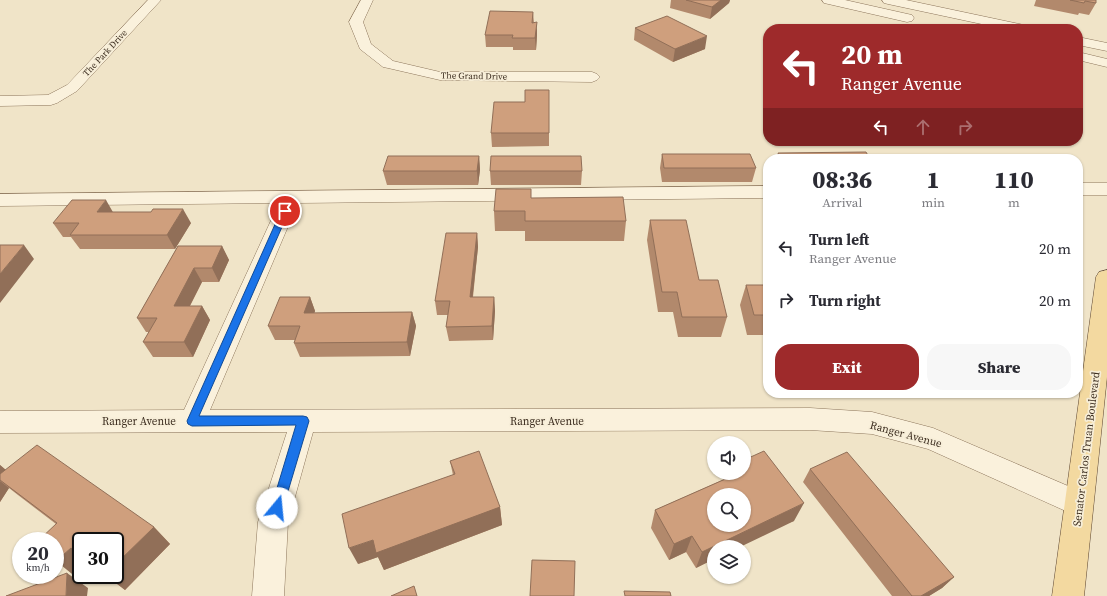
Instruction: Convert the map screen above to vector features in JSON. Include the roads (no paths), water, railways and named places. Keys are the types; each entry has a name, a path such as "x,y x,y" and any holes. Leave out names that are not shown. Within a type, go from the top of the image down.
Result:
{"main road":[{"name":"Senator Carlos Truan Boulevard","path":"1068,596 1107,277"}],"street":[{"name":"The Park Drive","path":"0,101 51,100 72,88 155,0"},
{"name":"The Grand Drive","path":"367,0 356,22 365,46 388,64 440,76 592,77"},
{"path":"833,0 919,20"},
{"path":"888,0 1001,24"},
{"path":"1083,41 1107,47"},
{"path":"1083,57 1107,63"},
{"path":"1083,189 1107,189"},
{"path":"0,200 763,192"},
{"path":"192,421 291,197"},
{"name":"Ranger Avenue","path":"0,422 810,419 872,423 933,439 1079,504"},
{"path":"268,596 273,522 303,421"}]}
